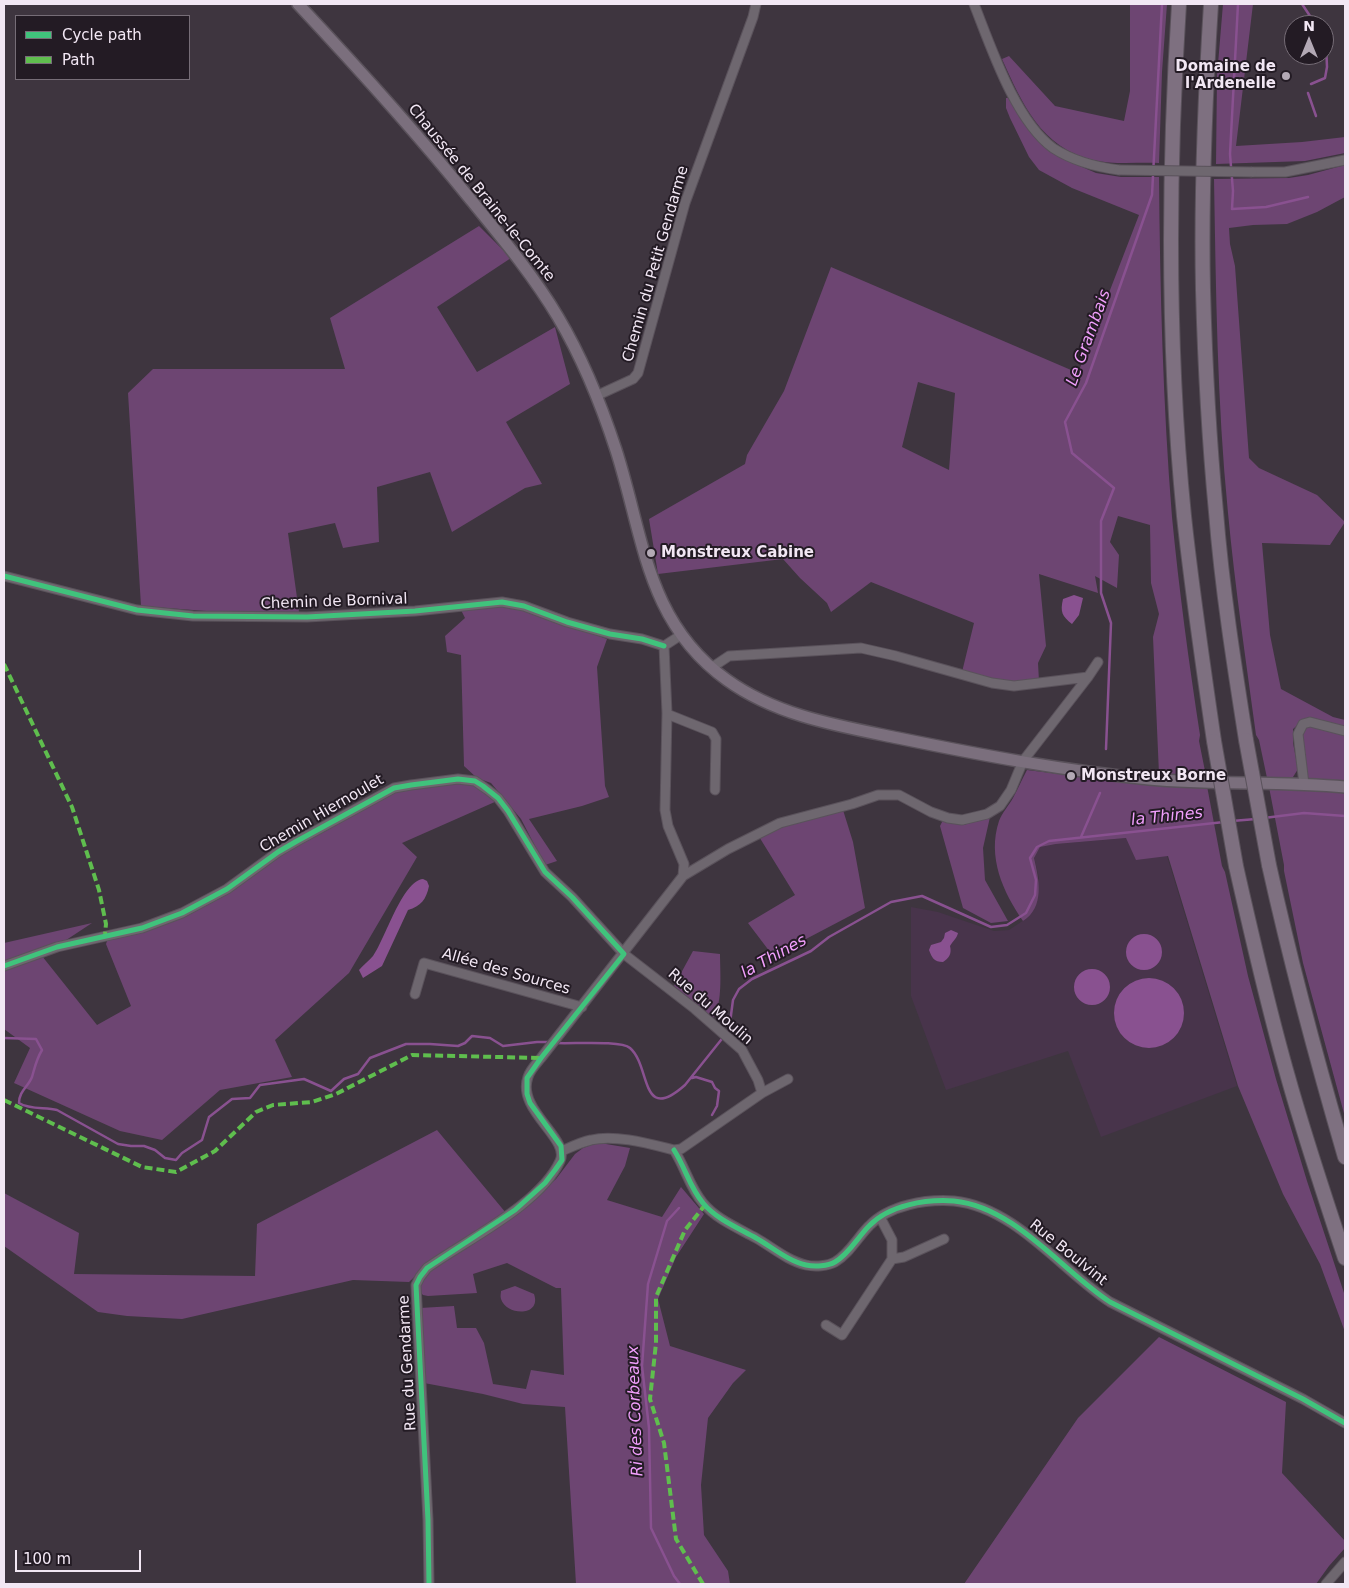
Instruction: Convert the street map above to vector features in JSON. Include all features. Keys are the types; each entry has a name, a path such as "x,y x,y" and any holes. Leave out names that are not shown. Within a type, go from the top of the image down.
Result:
{"highway":[{"path":"1179,4 1174,76 1171,191 1172,291 1176,402 1184,515 1198,631 1214,741 1236,866 1288,1076 1318,1178 1345,1258"},
{"path":"1211,4 1206,78 1203,290 1216,514 1229,624 1246,740 1269,865 1292,967 1318,1067 1345,1157"}],"main road":[{"name":"Chaussée de Braine-le-Comte","path":"298,4 389,101 515,254 559,318 596,396 617,452 650,576 661,602 681,636 711,668 729,682 773,706 810,718 860,731 944,748 1110,775 1151,779 1345,787"}],"street":[{"name":"Chemin du Petit Gendarme","path":"596,396 632,379 638,373 684,203 754,17 756,4"},
{"path":"974,4 1000,70 1014,98 1034,128 1053,147 1074,159 1095,166 1119,170 1252,172 1285,172 1345,160"},
{"name":"Chemin de Bornival","path":"4,576 137,610 193,616 317,616 415,611 502,602 524,606 601,632 642,639 664,646"},
{"path":"681,636 664,646 667,714 665,810 668,826 684,864 683,876"},
{"path":"711,668 729,656 861,648 992,683 1014,686 1088,678"},
{"path":"788,1079 762,1093 681,1149 674,1150 627,1140 602,1138 590,1140 562,1152 561,1146 539,1117 527,1094 526,1086 530,1072 683,876 728,849 780,823 852,804 878,795 899,795 931,812 948,818 962,820 987,814 1000,806 1011,790 1023,761 1088,678 1098,662"},
{"path":"667,714 712,732 716,739 715,790"},
{"path":"1304,784 1298,734 1303,724 1310,722 1345,731"},
{"name":"Chemin Hiernoulet","path":"4,966 57,947 142,928 182,914 227,889 278,852 394,788 410,784 458,779 475,782 498,798 518,826 545,872 572,897 624,954"},
{"name":"Rue du Moulin","path":"624,954 695,1009 742,1050 762,1093"},
{"name":"Allée des Sources","path":"415,994 424,963 582,1007"},
{"name":"Rue Boulvint","path":"674,1150 701,1201 713,1213 806,1266 827,1265 836,1262 870,1224 896,1209 931,1201 954,1201 974,1205 994,1213 1030,1237 1094,1291 1110,1302 1295,1395 1345,1423"},
{"name":"Rue du Gendarme","path":"429,1584 428,1520 416,1285 428,1268 515,1210 531,1197 562,1160 562,1152"},
{"path":"826,1325 842,1335 892,1259 892,1240 880,1217"},
{"path":"892,1259 904,1257 944,1239"},
{"path":"1326,1584 1345,1562"}],"shaded area":[{"path":"1130,4 1167,4 1162,72 1159,163 1101,162 1075,154 1060,145 1036,122 1017,92 1002,59 1009,56 1055,106 1124,121 1130,91"},
{"path":"1223,4 1253,4 1236,146 1345,137 1345,153 1305,161 1216,164 1217,76"},
{"path":"1006,98 1008,98 1031,131 1073,163 1096,173 1121,177 1159,177 1162,347 1172,517 1200,735 1199,741 1206,776 1159,774 1153,637 1159,614 1151,583 1150,525 1118,516 1110,542 1119,555 1117,588 1095,576 1098,593 1039,574 1046,646 1038,663 1039,681 1014,683 992,680 962,672 974,623 871,582 831,612 827,603 783,559 658,574 649,519 745,464 747,455 784,391 831,267 1078,373 1139,215 1072,188 1039,170 1029,157 1006,108","holes":["918,382 955,393 949,470 902,447"]},
{"path":"1345,165 1345,197 1317,212 1287,224 1229,228 1230,244 1235,266 1249,458 1259,468 1317,495 1345,522 1330,545 1262,543 1270,635 1281,689 1333,717 1345,720 1345,1117 1303,963 1269,787 1344,792 1304,784 1300,723 1293,729 1293,743 1298,769 1293,777 1267,778 1259,740 1256,735 1234,568 1224,471 1218,346 1214,179 1289,178"},
{"path":"479,226 511,258 437,307 477,372 555,327 570,384 506,422 542,484 525,488 452,532 430,472 377,487 379,542 343,548 335,523 288,533 299,612 232,613 141,606 128,393 153,369 345,369 330,318"},
{"path":"1074,595 1083,598 1079,615 1072,624 1064,616 1062,607 1063,599"},
{"path":"505,606 524,609 607,639 597,667 605,786 609,797 582,806 529,819 557,861 545,865 521,819 491,783 477,778 464,766 461,655 447,652 445,636 465,618 461,610"},
{"path":"1027,770 1132,783 1207,786 1222,866 1225,872 1248,976 1276,1079 1345,1296 1345,1332 1320,1264 1283,1194 1238,1086 1168,856 1136,860 1126,838 1040,847 1034,858 1039,892 1035,908 1023,921 1003,886 996,861 995,848 999,821"},
{"path":"454,782 473,784 497,801 402,843 417,857 349,973 275,1040 292,1077 220,1090 162,1140 120,1131 14,1083 30,1048 4,1029 4,943 92,923 42,956 97,1025 131,1006 106,944 108,938 178,917 286,850 393,791"},
{"path":"843,810 853,842 865,908 806,939 770,952 748,923 795,895 758,835"},
{"path":"990,817 983,848 985,880 1008,921 991,923 963,908 940,826 943,820 963,825"},
{"path":"1127,838 1167,856 1237,1086 1101,1137 1068,1051 946,1090 911,996 911,907 938,912 994,931 1009,930 1027,918 1039,878 1034,857 1040,847"},
{"path":"423,879 427,881 429,886 424,899 416,907 408,910 382,966 363,978 359,970 378,948 401,900 415,882"},
{"path":"951,930 958,933 950,946 950,956 943,962 935,960 929,950 931,945 941,942 945,933"},
{"path":"1144,934 1156,940 1162,952 1156,964 1144,970 1132,964 1126,952 1132,940"},
{"path":"693,951 720,954 720,996 713,1018 674,986"},
{"path":"1092,969 1104,975 1110,987 1104,999 1092,1005 1080,999 1074,987 1080,975"},
{"path":"1142,978 1156,978 1169,984 1178,993 1184,1006 1182,1026 1174,1038 1156,1048 1142,1048 1129,1042 1120,1033 1114,1020 1114,1006 1120,993 1129,984"},
{"path":"437,1130 506,1213 430,1262 409,1282 353,1280 182,1319 127,1316 98,1312 4,1246 4,1193 79,1233 74,1274 255,1276 257,1224"},
{"path":"594,1144 630,1148 625,1166 607,1200 662,1217 681,1187 704,1214 676,1257 658,1299 670,1346 746,1370 733,1383 708,1418 701,1485 704,1535 728,1571 730,1584 576,1584 565,1407 523,1404 424,1383 420,1308 454,1306 457,1328 476,1328 484,1343 493,1384 526,1389 531,1370 564,1375 561,1288 556,1288 507,1263 473,1274 477,1293 428,1296 423,1295 419,1291 430,1270 536,1197 556,1179 575,1154 583,1148"},
{"path":"515,1286 534,1294 535,1302 533,1307 522,1312 509,1309 504,1305 501,1299 501,1291"},
{"path":"1159,1337 1286,1402 1282,1473 1345,1541 1345,1548 1316,1584 964,1584 1078,1418"}],"waterway":[{"name":"Le Grambais","path":"1106,749 1111,623 1101,593 1101,521 1114,488 1072,453 1065,422 1086,383 1152,195 1162,4"},
{"path":"1238,4 1230,154 1233,191 1232,209 1266,207 1308,197"},
{"path":"1302,4 1309,15"},
{"path":"1311,84 1325,78 1327,65"},
{"path":"1308,93 1316,116"},
{"name":"Le Grambais","path":"1081,837 1100,793"},
{"name":"la Thines","path":"1264,818 1304,813 1345,816"},
{"name":"la Thines","path":"1232,821 1256,819"},
{"name":"la Thines","path":"557,1043 607,1043 630,1048 637,1056 648,1088 653,1096 660,1099 671,1096 685,1085 729,1030 733,1000 739,989 752,979 811,951 829,937 891,902 922,896 991,927 1007,925 1026,913 1035,895 1036,880 1030,858 1037,847 1049,841 1224,822"},
{"name":"la Thines","path":"4,1038 36,1039 42,1050 32,1077 20,1095 19,1103 28,1107 57,1110 118,1144 144,1146 155,1150 165,1158 176,1160 182,1153 202,1140 209,1117 232,1099 250,1098 260,1085 304,1079 331,1091 344,1079 358,1074 370,1058 406,1044 458,1046 465,1043 472,1036 490,1038 503,1046 549,1042"},
{"name":"Ri des Corbeaux","path":"692,1078 696,1077 712,1082 719,1091 717,1106 712,1115"},
{"name":"Ri des Corbeaux","path":"679,1208 667,1221 648,1284 642,1366 649,1428 651,1528 674,1576 680,1584"}],"marked path":[{"path":"4,664 72,807 99,890 106,924 105,934"},
{"path":"4,1100 142,1167 176,1172 215,1151 256,1112 273,1105 312,1102 336,1094 412,1055 541,1058"},
{"path":"703,1584 676,1539 664,1443 650,1399 656,1343 656,1297 685,1230 705,1205"}],"cycle path":[{"path":"4,576 137,610 193,616 307,617 415,611 502,602 524,606 567,622 610,634 642,639 664,646"},
{"path":"4,966 57,947 142,928 182,913 227,889 278,852 394,788 458,779 475,781 498,798 545,872 572,897 624,954 527,1078 527,1094 530,1103 561,1146 562,1160 545,1183 515,1210 427,1268 416,1285 428,1520 429,1584"},
{"path":"674,1150 698,1197 708,1209 786,1257 806,1265 821,1266 840,1259 869,1226 877,1219 897,1208 932,1201 954,1201 976,1206 997,1215 1017,1227 1110,1302 1303,1399 1345,1423"}],"place":[{"name":"Domaine de l'Ardenelle","path":"1286,76"},
{"name":"Monstreux Cabine","path":"651,553"},
{"name":"Monstreux Borne","path":"1071,776"}]}
